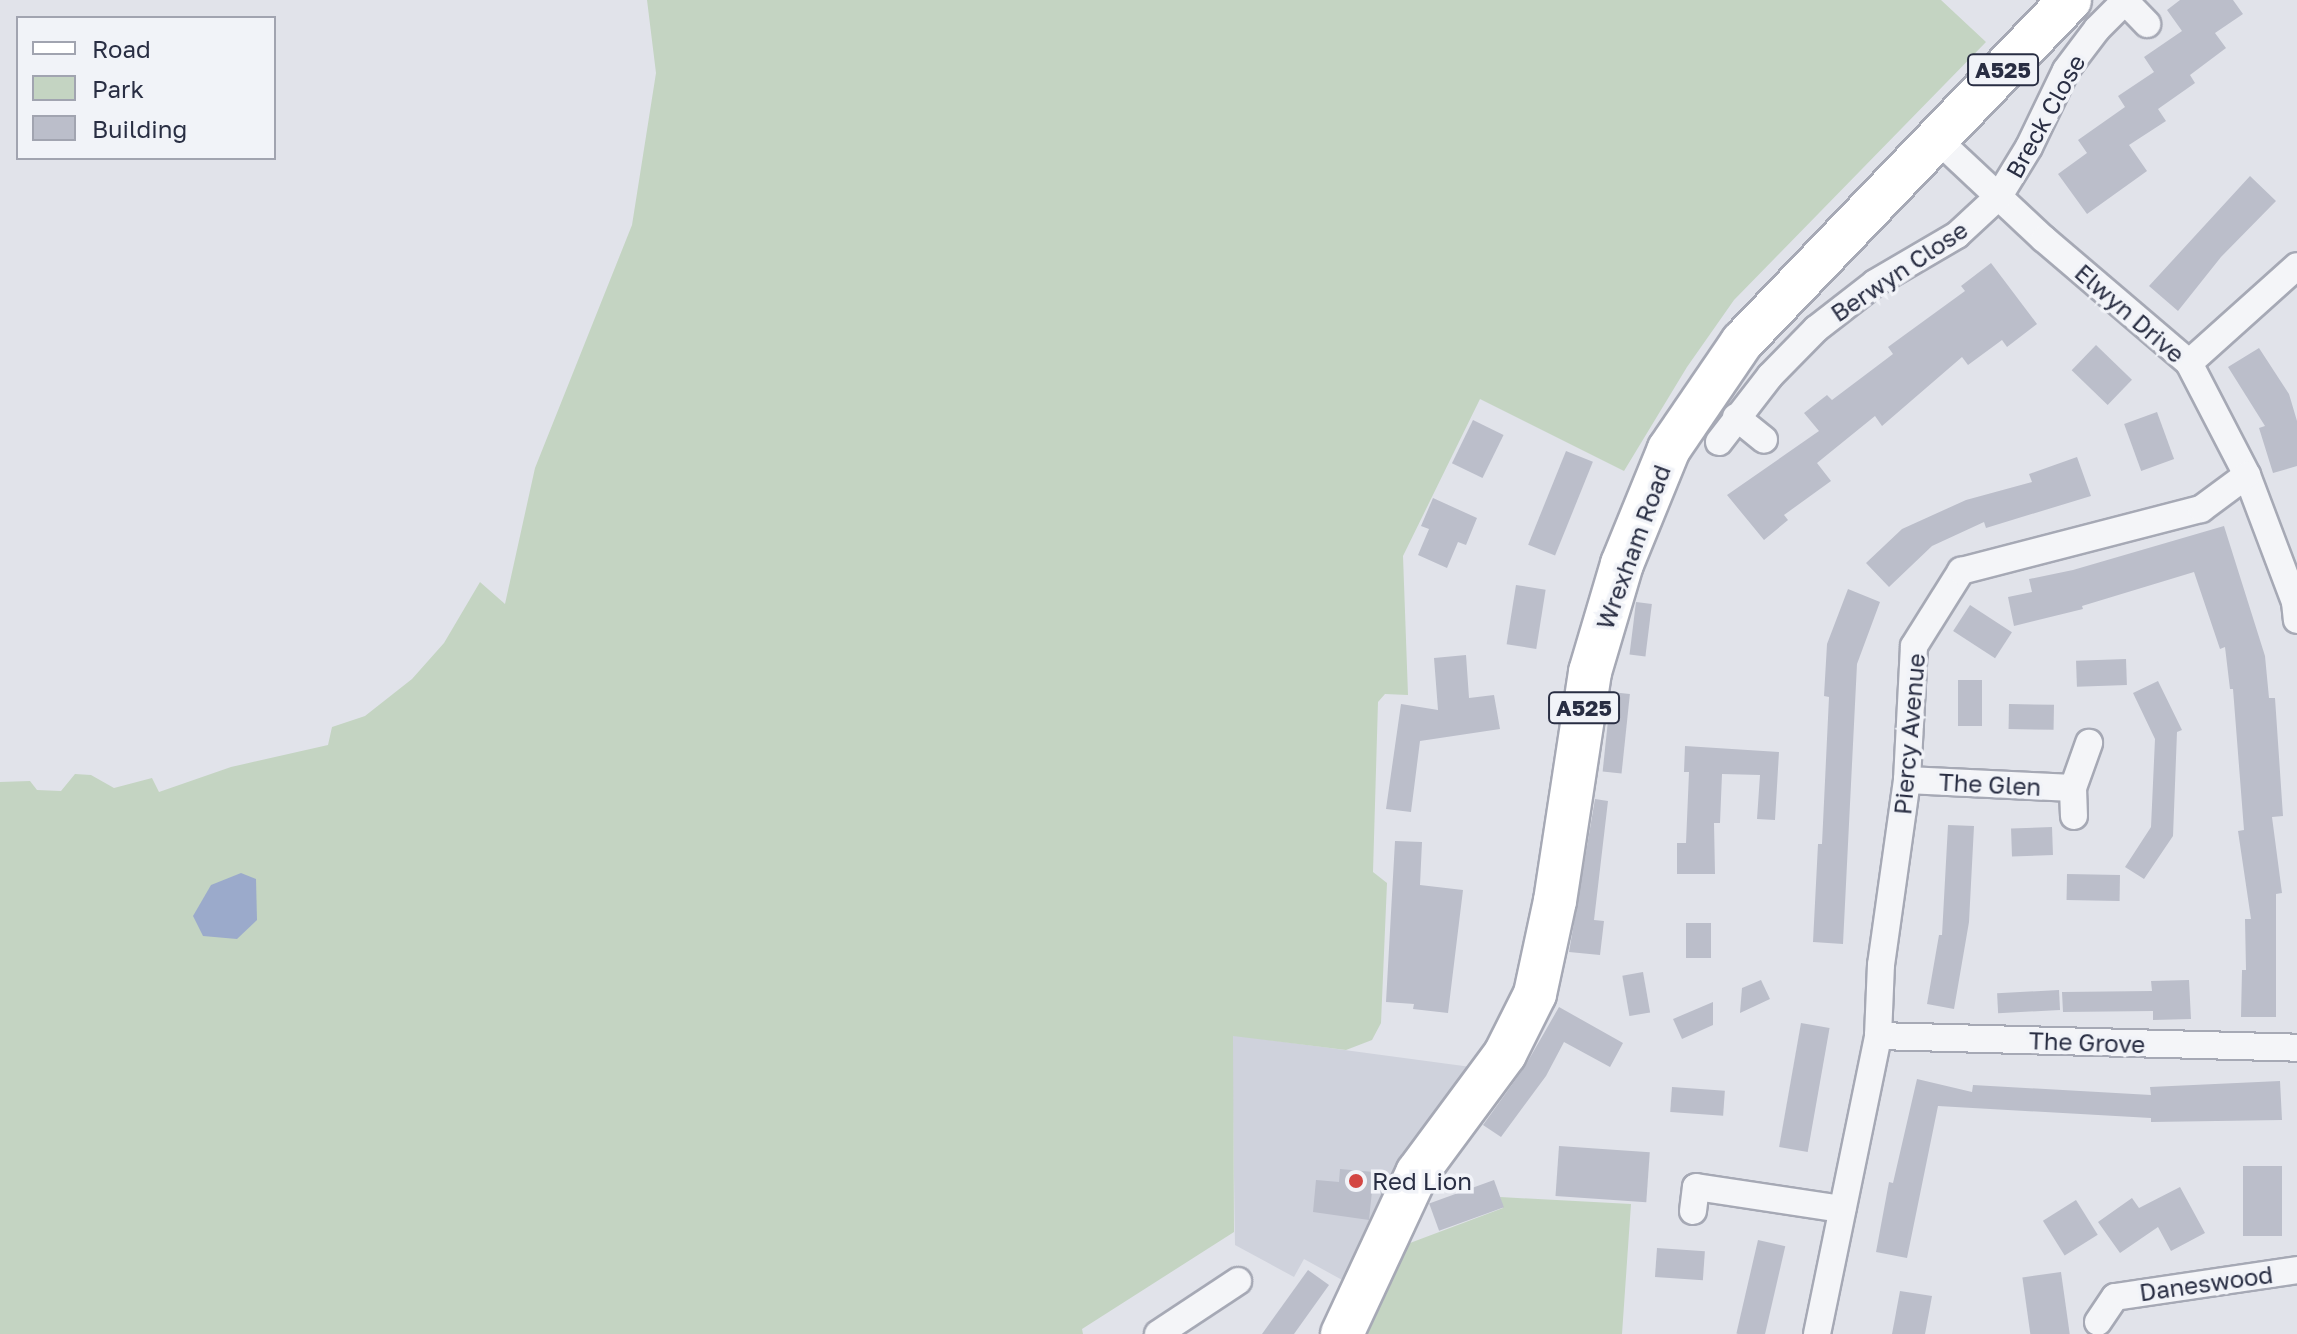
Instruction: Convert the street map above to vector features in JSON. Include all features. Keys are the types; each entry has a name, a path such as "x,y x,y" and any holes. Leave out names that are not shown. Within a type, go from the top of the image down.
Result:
{"main road":[{"name":"Wrexham Road","path":"1342,1334 1417,1173 1505,1054 1535,994 1555,901 1590,672 1622,564 1669,449 1742,342 2070,0"}],"street":[{"name":"Breck Close","path":"1999,196 2029,147 2066,70 2097,29 2125,0 2147,24"},
{"name":"Elwyn Drive","path":"1937,139 2189,363 2247,475 2296,608"},
{"name":"Berwyn Close","path":"1719,442 1736,417 1816,329 1875,283 1957,235 1999,196"},
{"path":"2189,363 2294,275"},
{"path":"1736,417 1764,440"},
{"name":"Piercy Avenue","path":"1817,1334 1878,1036 1881,965 1907,780 1914,646 1961,571 2201,509 2247,475"},
{"name":"The Glen","path":"2074,816 2073,788 2089,743"},
{"name":"The Glen","path":"1907,780 2073,788"},
{"name":"The Grove","path":"1878,1036 2297,1048"},
{"path":"1693,1211 1696,1187 1842,1209"},
{"name":"Daneswood","path":"2098,1322 2112,1286 2297,1270"},
{"path":"1153,1329 1238,1281"}],"shaded area":[{"path":"1232,1035 1471,1067 1410,1147 1344,1281 1304,1259 1294,1277 1235,1245"}],"green space":[{"path":"647,0 1941,0 1986,42 1734,300 1687,367 1624,471 1480,399 1403,556 1408,695 1385,694 1378,702 1373,872 1387,883 1381,1023 1372,1040 1346,1050 1233,1036 1234,1232 1082,1329 1083,1334 0,1334 0,782 30,781 37,790 61,791 75,774 91,775 114,788 152,778 159,792 231,767 328,745 332,727 365,716 412,679 444,643 480,582 505,604 535,468 632,225 656,73"},
{"path":"1500,1197 1631,1204 1622,1334 1352,1334 1401,1262 1402,1246 1503,1208"}],"water":[{"path":"241,873 256,879 257,920 237,939 203,936 193,916 211,885"}],"building":[{"path":"2180,0 2233,0 2243,14 2215,33 2226,48 2190,75 2195,83 2158,109 2166,121 2129,145 2147,171 2087,214 2058,174 2087,153 2078,140 2125,107 2118,96 2154,72 2144,57 2182,31 2167,10"},
{"path":"2250,176 2276,201 2221,257 2178,311 2149,286"},
{"path":"1991,263 2037,324 2007,347 2002,340 1968,365 1962,357 1882,426 1875,416 1817,463 1831,481 1784,515 1788,520 1764,540 1727,495 1819,431 1804,413 1827,395 1832,400 1893,354 1888,347 1965,291 1961,286"},
{"path":"2096,345 2132,380 2108,405 2072,370"},
{"path":"2259,348 2289,394 2297,421 2297,466 2273,473 2259,428 2265,426 2228,367"},
{"path":"2157,412 2174,459 2141,471 2124,424"},
{"path":"1473,420 1504,435 1483,478 1452,463"},
{"path":"1566,451 1593,462 1555,556 1528,545"},
{"path":"2077,457 2091,496 1986,528 1984,522 1932,546 1889,587 1866,563 1902,529 1966,500 2032,482 2029,474"},
{"path":"1433,498 1477,518 1466,545 1458,542 1447,568 1418,555 1429,529 1421,526"},
{"path":"2224,526 2265,656 2269,698 2275,698 2283,816 2272,817 2282,893 2276,894 2276,1017 2241,1017 2242,970 2246,970 2245,919 2251,919 2238,831 2244,830 2233,689 2230,689 2225,647 2220,649 2194,572 2082,606 2083,609 2014,626 2008,597 2032,592 2029,579 2073,570"},
{"path":"1516,585 1546,590 1536,649 1507,644"},
{"path":"1848,589 1880,602 1857,664 1843,944 1813,942 1818,844 1822,844 1829,697 1824,696 1827,644"},
{"path":"1636,602 1652,604 1645,657 1630,655"},
{"path":"1970,605 2012,632 1995,658 1953,631"},
{"path":"1466,655 1469,698 1494,695 1500,729 1420,741 1411,812 1386,809 1401,704 1438,710 1434,658"},
{"path":"2126,659 2127,685 2077,687 2076,661"},
{"path":"1958,680 1982,680 1982,726 1958,726"},
{"path":"2158,681 2182,730 2177,732 2173,836 2144,879 2125,867 2151,827 2155,739 2133,693"},
{"path":"1611,692 1630,694 1622,774 1603,772"},
{"path":"2009,704 2054,705 2054,730 2009,729"},
{"path":"1685,746 1779,752 1775,820 1757,819 1760,775 1722,774 1720,823 1714,823 1715,874 1677,874 1677,843 1686,843 1689,772 1684,772"},
{"path":"1595,799 1608,801 1594,920 1604,921 1600,955 1569,952"},
{"path":"1948,825 1974,826 1969,922 1954,1009 1927,1004 1939,935 1942,935"},
{"path":"2052,827 2053,855 2012,856 2011,828"},
{"path":"1395,841 1422,842 1420,885 1463,890 1448,1013 1413,1009 1414,1004 1386,1002"},
{"path":"2067,874 2120,875 2120,901 2067,900"},
{"path":"1686,923 1711,923 1711,958 1686,958"},
{"path":"1643,972 1650,1012 1629,1016 1622,976"},
{"path":"1761,980 1770,999 1740,1013 1742,988"},
{"path":"2189,980 2191,1019 2153,1020 2153,1011 2063,1012 2062,992 2152,991 2151,981"},
{"path":"2059,990 2060,1010 1998,1013 1997,993"},
{"path":"1713,1002 1713,1025 1682,1039 1673,1019"},
{"path":"1559,1007 1623,1043 1610,1067 1564,1042 1546,1076 1501,1137 1483,1125 1524,1068"},
{"path":"1801,1023 1830,1028 1808,1152 1779,1147"},
{"path":"1917,1079 1972,1092 1973,1085 2151,1095 2150,1087 2280,1081 2282,1120 2151,1122 2151,1118 1938,1106 1907,1258 1876,1252 1889,1182 1893,1183"},
{"path":"1672,1087 1725,1091 1723,1116 1670,1112"},
{"path":"1559,1146 1650,1152 1646,1202 1556,1196"},
{"path":"2243,1166 2282,1166 2282,1236 2243,1236"},
{"path":"1340,1169 1374,1172 1369,1220 1313,1212 1316,1180 1339,1182"},
{"path":"1494,1180 1504,1207 1439,1231 1429,1204"},
{"path":"2180,1187 2205,1233 2171,1251 2158,1227 2120,1253 2098,1222 2132,1198 2139,1208"},
{"path":"2076,1200 2098,1235 2065,1255 2043,1221"},
{"path":"1758,1240 1785,1246 1765,1334 1736,1334"},
{"path":"1657,1248 1705,1251 1703,1280 1655,1277"},
{"path":"1308,1270 1329,1285 1294,1334 1262,1334"},
{"path":"2061,1272 2070,1334 2030,1334 2022,1277"},
{"path":"1900,1291 1932,1296 1925,1334 1892,1334"}],"place":[{"name":"Red Lion","path":"1356,1181"}]}
